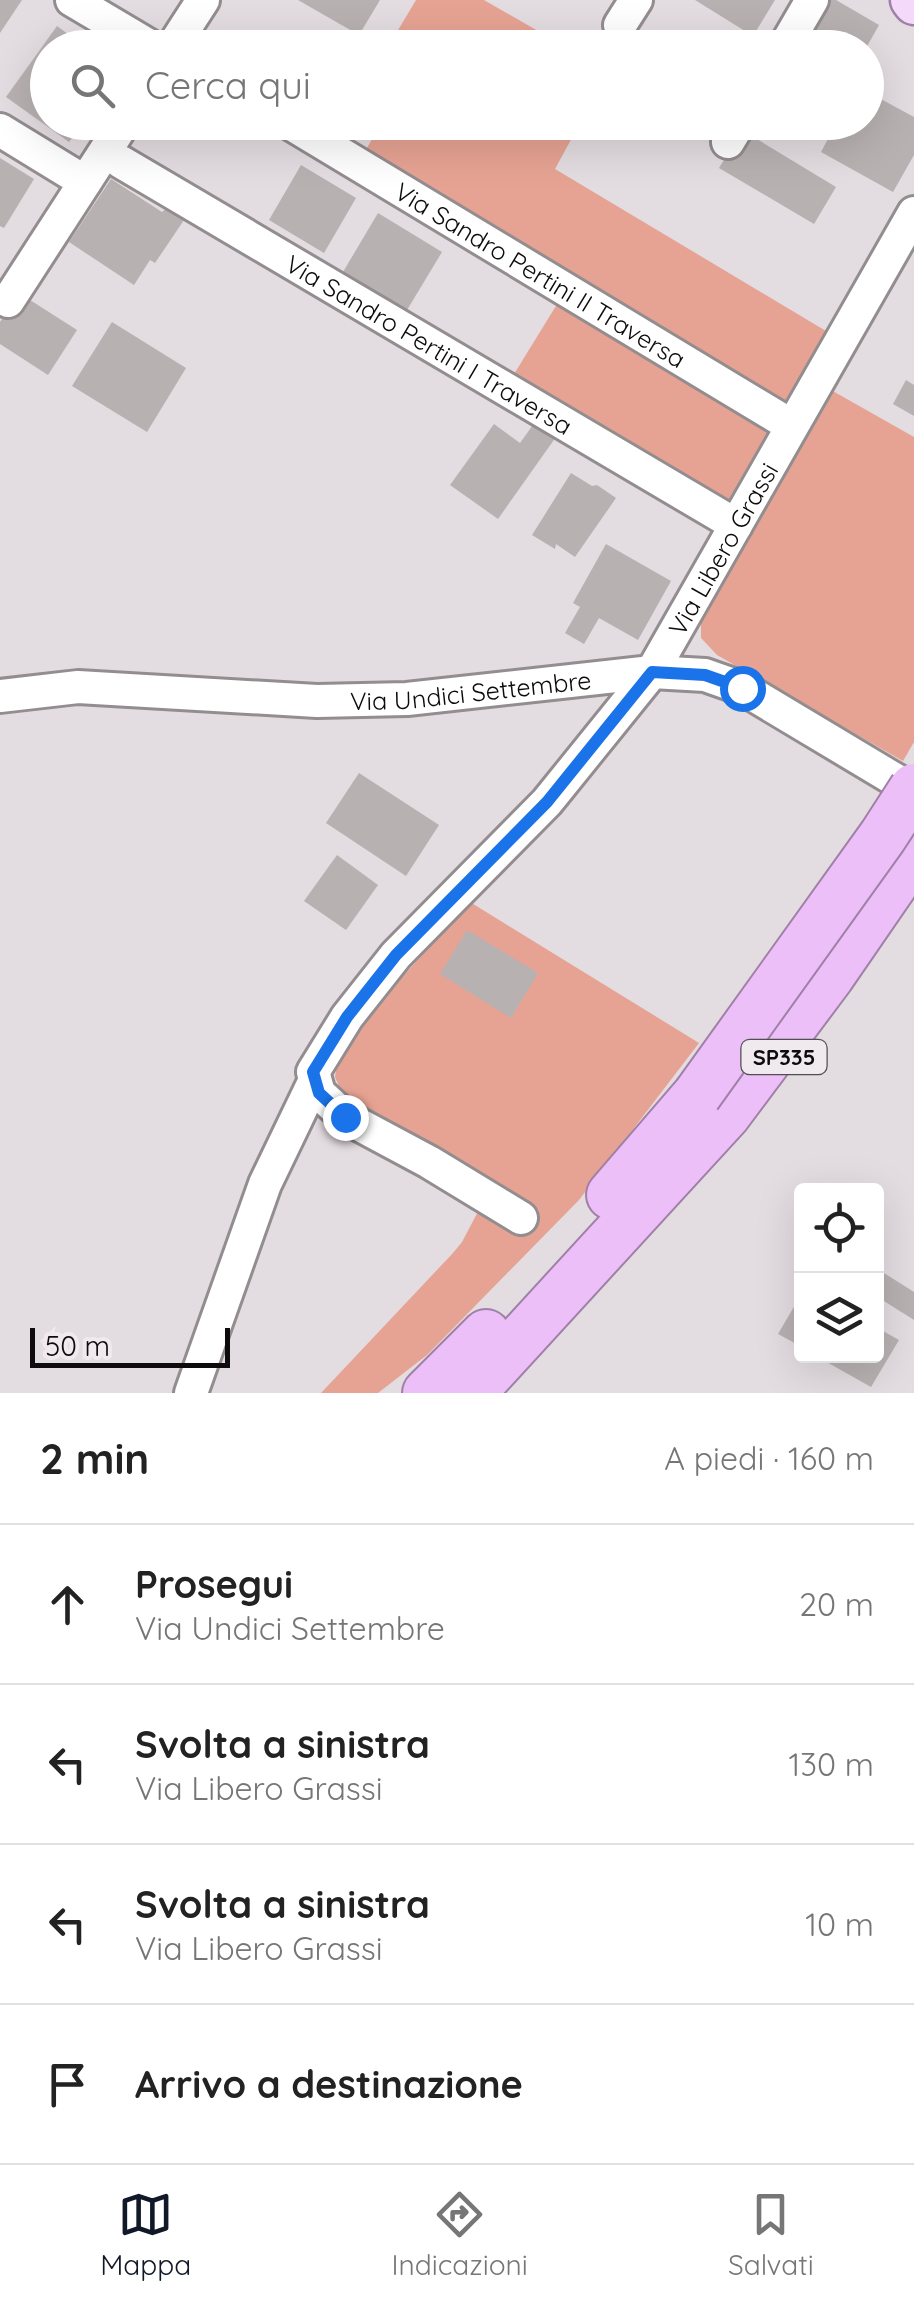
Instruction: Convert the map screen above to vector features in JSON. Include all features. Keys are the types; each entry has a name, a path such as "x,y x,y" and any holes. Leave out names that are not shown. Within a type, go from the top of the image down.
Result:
{"highway":[{"name":"SP335","path":"471,1393 641,1209 914,789"},
{"name":"SP335","path":"428,1393 712,1105 830,976 914,854"},
{"name":"SP335","path":"641,1209 684,1181 756,1094 902,898 914,891"},
{"path":"504,1393 523,1372 536,1325"},
{"path":"397,1393 479,1342"}],"street":[{"path":"72,0 123,30"},
{"path":"184,30 203,0"},
{"path":"794,30 812,0"},
{"path":"0,130 85,182"},
{"path":"8,301 112,140"},
{"name":"Via Sandro Pertini II Traversa","path":"318,140 792,426"},
{"name":"Via Sandro Pertini I Traversa","path":"120,162 736,525"},
{"name":"Via Libero Grassi","path":"192,1393 265,1184 315,1080 313,1072 347,1017 396,955 547,802 652,672 914,212"},
{"name":"Via Undici Settembre","path":"0,696 78,687 317,701 407,698 652,672 705,675 742,688 914,789"},
{"path":"315,1080 319,1093 345,1117 521,1218"}],"shaded area":[{"path":"416,0 484,0 536,30 398,30"},
{"path":"371,140 571,140 555,169 831,334 787,408 363,155"},
{"path":"559,301 779,430 733,511 511,379"},
{"path":"831,390 914,437 914,742 903,761 717,655 701,638 701,619"},
{"path":"470,902 699,1043 579,1200 427,1355 378,1393 321,1393 453,1253 482,1204 525,1229 539,1210 346,1102 335,1077 345,1045 367,1016"}],"building":[{"path":"0,0 22,0 0,33"},
{"path":"298,0 380,0 362,30 350,30"},
{"path":"695,0 775,0 757,30 743,30"},
{"path":"822,0 836,0 879,25 876,30 805,30"},
{"path":"30,64 30,114 6,97"},
{"path":"884,101 914,117 914,155 893,192 821,152 827,140 884,140"},
{"path":"736,140 758,140 836,187 814,224 719,168"},
{"path":"0,158 34,179 4,228 0,226"},
{"path":"301,165 356,198 324,253 269,220"},
{"path":"111,179 162,212 167,208 184,220 155,263 150,260 134,285 69,242"},
{"path":"378,213 442,252 407,310 343,272"},
{"path":"19,293 77,330 48,375 0,344 0,322"},
{"path":"112,322 186,368 147,432 72,386"},
{"path":"906,380 914,385 914,416 893,404"},
{"path":"535,422 556,437 498,519 450,485 494,424 520,443"},
{"path":"571,473 616,498 575,557 532,535"},
{"path":"606,544 671,581 638,640 599,618 584,644 565,633 580,607 573,603"},
{"path":"359,773 439,825 406,876 326,823"},
{"path":"337,855 378,885 346,930 304,901"},
{"path":"467,930 538,973 511,1018 440,974"},
{"path":"884,1273 914,1292 914,1320 884,1301"},
{"path":"794,1307 794,1343 778,1334"},
{"path":"884,1332 899,1340 871,1387 828,1363 884,1363"}],"route":[{"path":"345,1117 319,1093 313,1072 347,1017 396,955 547,802 652,672 705,675 742,688"}]}
